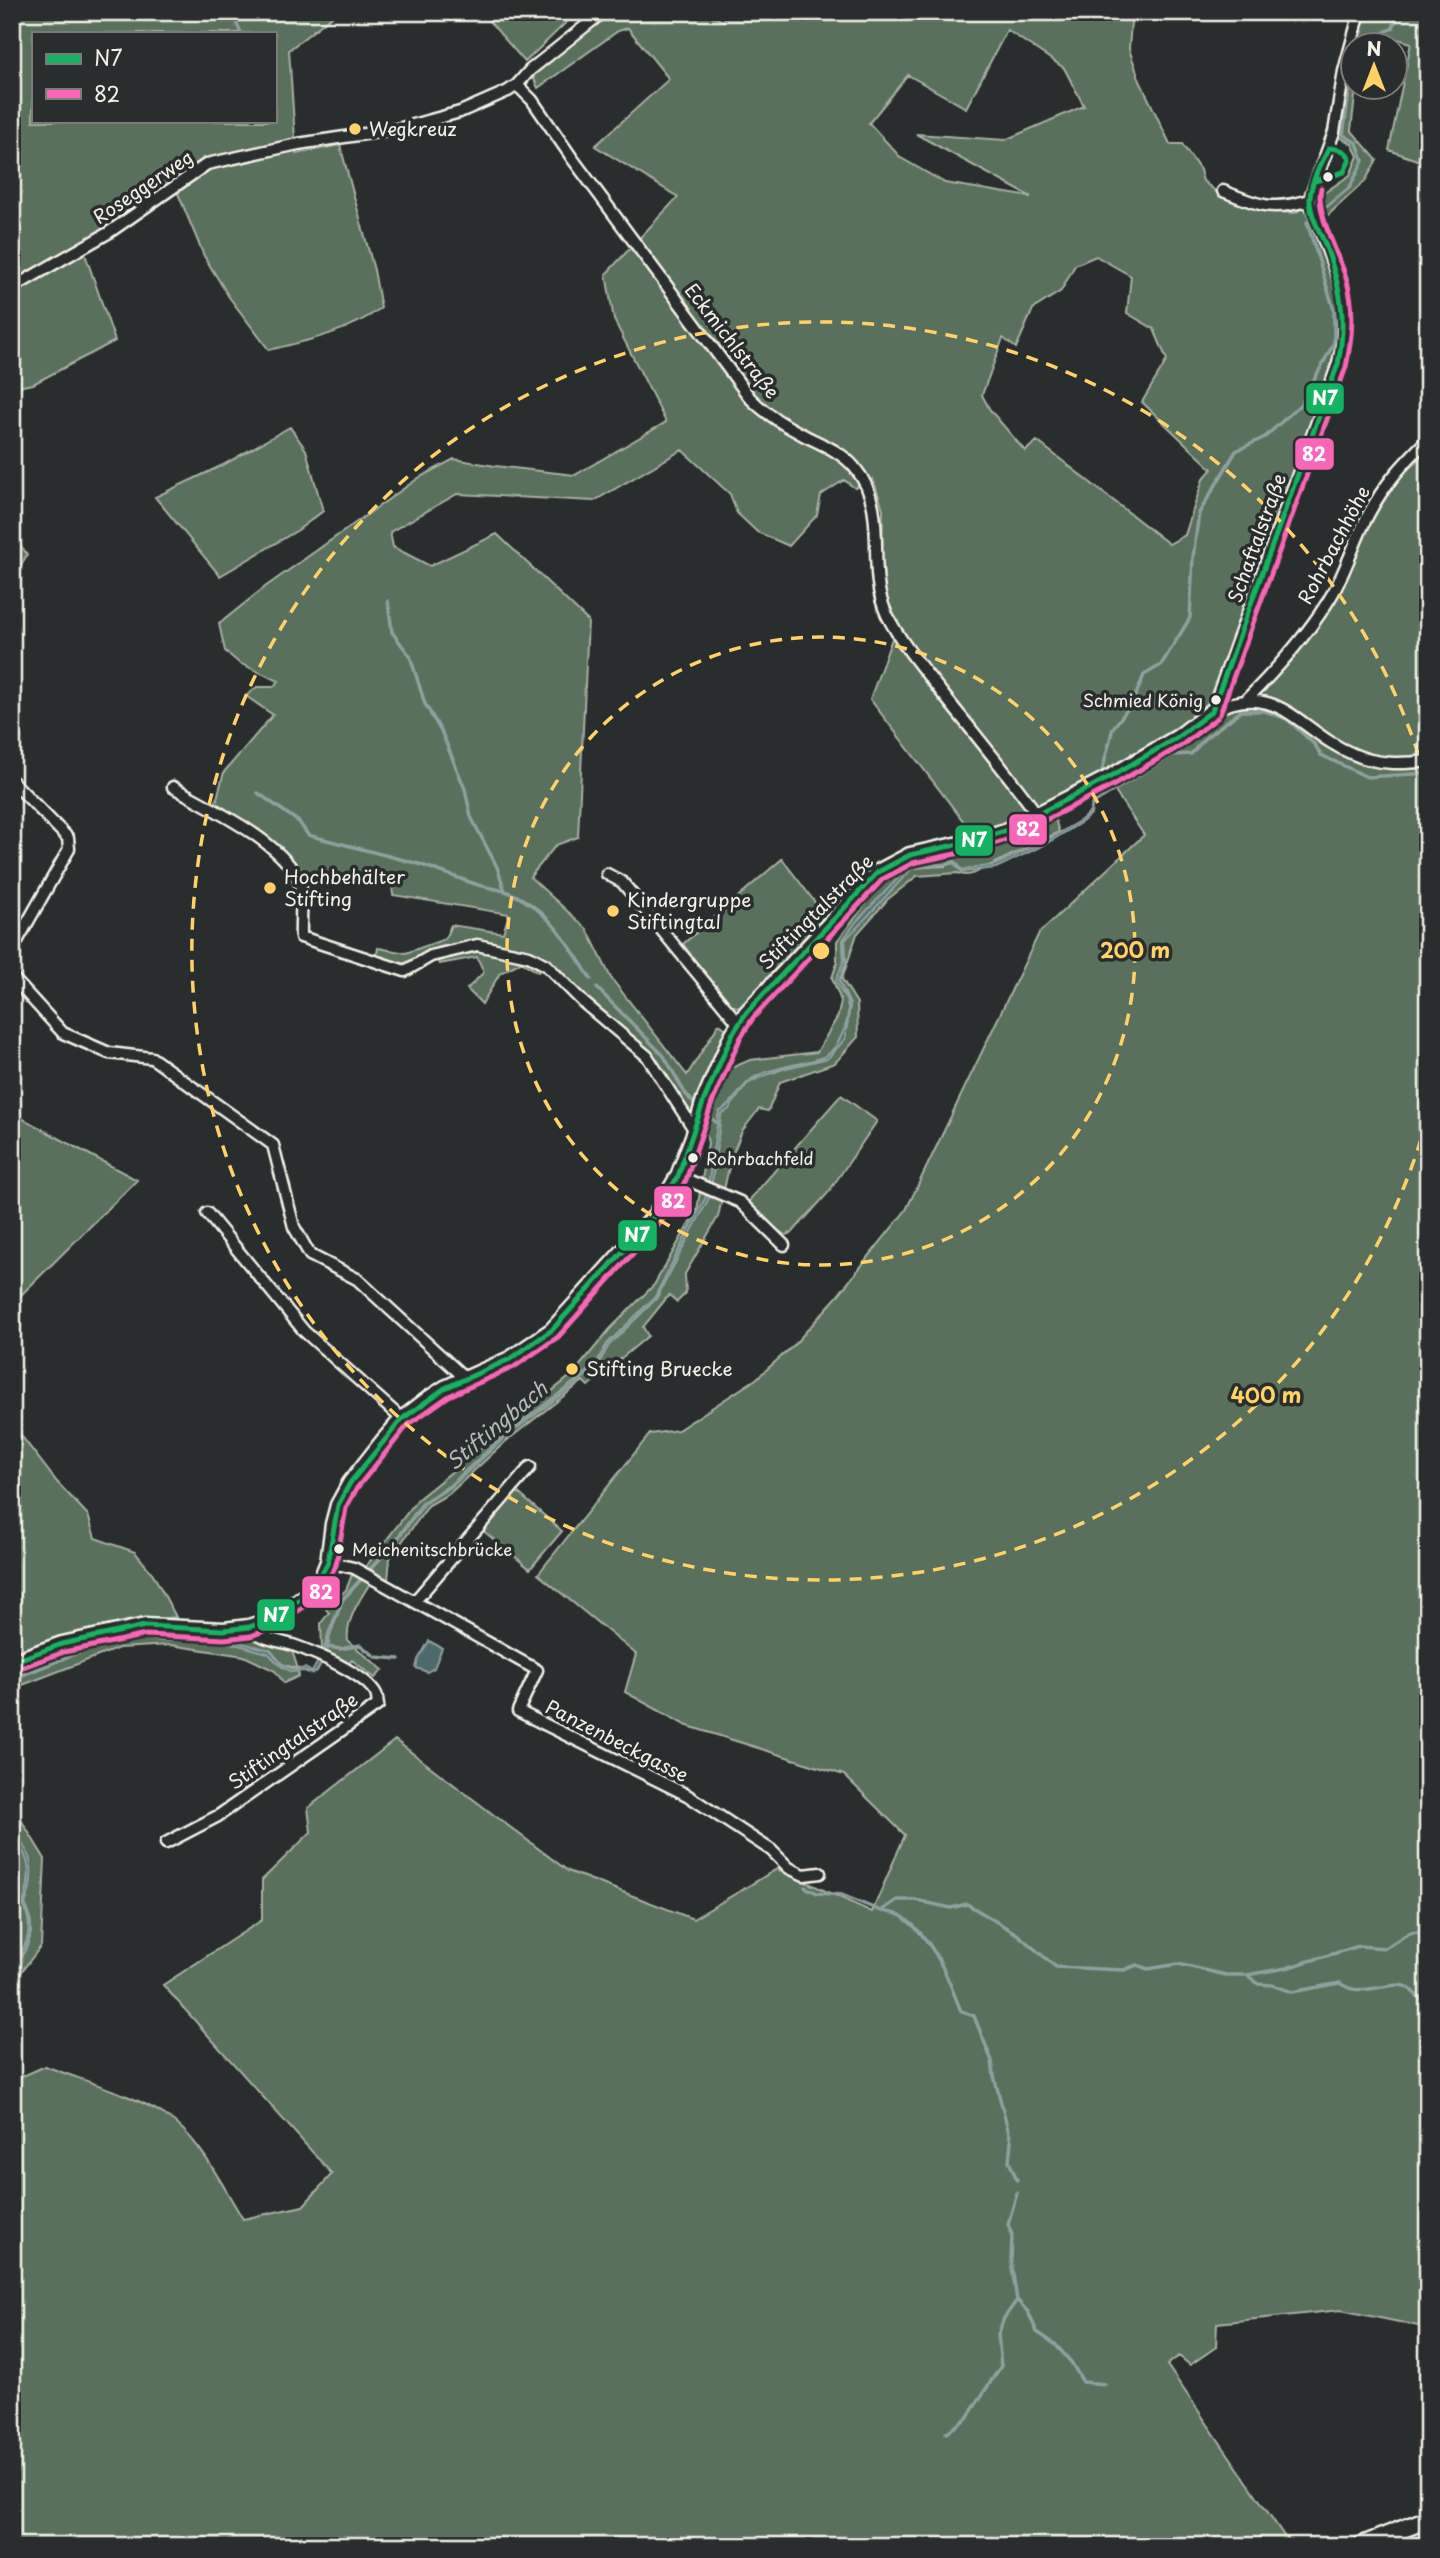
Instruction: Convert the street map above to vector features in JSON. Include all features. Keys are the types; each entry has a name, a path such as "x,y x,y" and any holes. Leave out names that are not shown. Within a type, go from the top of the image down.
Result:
{"main road":[{"path":"1360,2546 1428,2519"}],"street":[{"name":"Roseggerweg","path":"12,288 108,233 207,164 311,142 398,129 460,112 517,85 530,70 603,12"},
{"path":"1223,191 1265,207 1277,208 1309,200 1334,132 1344,71 1360,12"},
{"name":"Eckmichlstraße","path":"517,85 532,100 750,398 779,422 843,456 859,473 871,493 875,510 875,568 878,590 886,614 920,665 1037,814"},
{"name":"Schaftalstraße","path":"1212,711 1329,389 1343,342 1345,304 1309,200"},
{"name":"Rohrbachhöhe","path":"1245,701 1292,651 1331,595 1349,562 1368,516 1396,470 1428,439"},
{"name":"Stiftingtalstraße","path":"12,1662 62,1644 145,1626 224,1630 249,1627 299,1602 318,1584 328,1562 336,1513 350,1483 402,1419 428,1399 510,1359 552,1330 642,1232 662,1206 678,1176 704,1100 739,1024 757,999 802,956 878,872 910,855 977,841 1005,831 1178,737 1212,711 1245,701 1269,703 1281,708 1334,744 1366,759 1394,763 1428,761"},
{"path":"12,781 68,838 69,849 12,950"},
{"path":"173,787 270,845 300,880 300,937 405,971 431,956 477,945 529,956 547,965 584,1003 647,1056 695,1131"},
{"path":"607,874 622,882 739,1024"},
{"path":"12,977 63,1033 109,1053 152,1058 273,1145 294,1227 310,1255 357,1279 466,1379"},
{"path":"678,1176 740,1202 784,1245"},
{"path":"207,1213 304,1331 402,1419"},
{"path":"415,1601 530,1467"},
{"name":"Panzenbeckgasse","path":"328,1562 354,1568 537,1670 517,1711 687,1795 771,1850 789,1868 804,1875 820,1874"},
{"name":"Stiftingtalstraße","path":"166,1843 218,1816 378,1705 376,1694 330,1660 258,1636 249,1627"}],"green space":[{"path":"12,12 337,12 289,50 296,154 340,145 374,270 381,308 342,329 269,350 229,297 204,256 177,191 84,251 115,341 33,384 12,388"},
{"path":"481,12 577,12 525,62"},
{"path":"603,12 703,12 723,21 729,12 1153,12 1131,22 1129,49 1140,81 1170,144 1182,144 1200,170 1203,181 1223,197 1264,211 1295,213 1350,175 1358,156 1352,144 1339,137 1344,102 1354,102 1351,130 1377,160 1365,181 1314,228 1339,299 1341,329 1329,372 1207,710 1258,706 1245,692 1277,660 1328,593 1364,513 1384,480 1428,432 1428,2328 1341,2310 1217,2323 1216,2347 1190,2365 1179,2356 1167,2365 1291,2546 12,2546 12,2081 45,2066 121,2094 165,2115 189,2135 199,2148 243,2219 303,2206 332,2174 163,1985 262,1920 262,1880 311,1832 308,1808 395,1740 568,1871 693,1919 777,1869 872,1912 905,1835 844,1775 685,1725 625,1692 636,1654 538,1574 650,1434 678,1430 756,1379 793,1346 835,1299 906,1210 1039,933 1144,835 1116,793 1113,782 1142,754 1131,753 1131,758 1010,823 974,835 870,699 898,622 885,596 882,558 883,509 873,479 855,488 844,480 821,495 817,515 789,546 757,532 737,513 730,494 682,450 594,501 457,494 390,532 393,547 430,566 497,534 588,621 578,837 556,845 530,877 587,929 611,978 687,1075 719,1024 728,1030 703,1089 717,1094 729,1069 750,1060 817,1052 838,1016 841,1001 832,978 837,963 837,941 889,874 910,862 947,852 975,852 991,848 1055,819 1059,832 987,867 962,870 955,861 911,865 857,921 843,940 844,960 836,981 848,1006 847,1019 839,1040 822,1058 766,1072 753,1079 719,1112 707,1195 655,1297 607,1344 595,1366 502,1437 450,1485 423,1502 394,1542 342,1599 324,1651 322,1650 321,1623 329,1613 325,1608 346,1590 353,1572 360,1574 418,1499 573,1374 610,1329 654,1285 697,1210 708,1143 705,1129 686,1110 652,1053 589,1000 550,959 538,972 521,962 500,973 482,1004 467,989 484,972 477,957 439,964 434,951 405,964 376,958 378,948 406,953 445,939 451,925 503,933 509,914 393,895 391,877 301,875 275,843 216,802 224,772 273,715 246,696 257,687 273,687 279,681 239,663 225,651 219,624 265,587 420,477 454,459 575,475 666,422 614,320 606,274 678,197 595,146 669,79 628,28 618,31 538,88 530,70","holes":["1007,30 1064,68 1084,106 1005,140 916,134 1031,197 945,183 901,158 869,123 908,75 966,108","1096,256 1131,276 1127,313 1154,329 1167,360 1142,402 1212,469 1203,479 1185,535 1169,544 1037,441 1025,451 990,410 982,395 1003,338 1016,348 1033,309 1061,291 1075,265"]},
{"path":"1356,12 1428,12 1428,164 1389,150 1399,102 1408,102 1408,58 1411,43 1408,42 1408,32 1363,32 1352,27"},
{"path":"290,427 306,450 323,511 298,530 220,576 155,497 223,465"},
{"path":"12,535 27,554 12,584"},
{"path":"782,859 827,918 741,1008 727,1004 683,944"},
{"path":"954,863 962,872 982,869 967,875 958,873 917,876 888,899 857,934 842,979 857,1003 858,1037 835,1063 780,1082 768,1111 759,1109 742,1131 731,1158 718,1217 685,1274 686,1293 677,1302 669,1295 643,1327 648,1336 588,1386 583,1381 505,1442 449,1494 429,1505 390,1558 388,1580 376,1574 356,1606 349,1624 348,1641 383,1670 375,1678 352,1660 349,1663 327,1652 330,1635 343,1600 395,1543 425,1503 452,1486 504,1438 596,1368 609,1345 656,1299 710,1196 721,1114 728,1110 747,1084 786,1068 827,1058 845,1039 850,1005 839,981 846,962 845,940 912,868"},
{"path":"841,1095 877,1121 828,1193 792,1233 785,1235 770,1225 749,1204 751,1198"},
{"path":"12,1113 137,1180 12,1304"},
{"path":"12,1421 57,1482 88,1515 95,1538 135,1552 153,1574 176,1617 98,1627 98,1640 143,1630 185,1636 249,1633 292,1651 298,1669 282,1664 270,1650 224,1639 160,1639 145,1635 130,1636 72,1654 12,1678"},
{"path":"515,1490 562,1531 530,1569 481,1529"},
{"path":"130,1638 224,1641 268,1653 281,1666 298,1671 299,1676 284,1683 275,1671 244,1656 170,1645 119,1648 12,1689 12,1680 71,1656"},
{"path":"12,1805 45,1859 41,1946 12,1984 12,1967 30,1938 31,1921 25,1904 31,1868 25,1852 13,1837"},
{"path":"12,1839 19,1845 27,1861 29,1878 23,1904 29,1928 23,1949 12,1963"}],"water":[{"name":"Stiftingbach","path":"1093,801 1091,814 1082,822 1044,845 996,868 962,872 954,863 912,868 845,940 846,962 839,981 850,1005 845,1039 828,1058 786,1068 748,1083 766,1072 822,1058 831,1051 839,1040 847,1019 848,1006 836,981 844,960 843,940 857,921 911,865 955,861 962,870 995,865 1042,843 1081,820 1090,812"},
{"name":"Stiftingbach","path":"746,1085 728,1110 721,1114 710,1196 656,1299 609,1345 596,1368 504,1438 452,1486 425,1503 395,1543 343,1600 330,1635 327,1652 317,1671 312,1674 304,1671 292,1672 281,1666 268,1653 224,1641 209,1641 224,1639 270,1650 282,1664 294,1670 305,1668 312,1672 327,1645 328,1634 342,1599 394,1542 423,1502 450,1485 502,1437 595,1366 607,1344 655,1297 707,1195 719,1112"},
{"path":"146,1635 160,1639 197,1638 209,1641 130,1638 71,1656 12,1680 72,1654 130,1636"},
{"path":"429,1641 442,1648 434,1668 427,1672 416,1668"},
{"path":"12,1833 27,1852 32,1874 25,1904 31,1921 30,1938 12,1967 28,1935 28,1920 23,1904 29,1878 24,1853 12,1839"}],"waterway":[{"path":"232,12 241,32"},
{"path":"1384,32 1393,28 1398,12"},
{"path":"1319,213 1350,187 1363,161 1357,143 1343,135 1348,102"},
{"path":"1101,775 1113,728 1133,702 1144,675 1161,665 1190,618 1193,557 1199,513 1236,451 1265,437 1301,404 1334,343 1334,310 1307,222"},
{"path":"388,601 392,632 410,656 425,704 442,733 465,789 471,817 497,867 505,891 533,906 545,916 565,939 591,979"},
{"path":"1093,803 1172,755 1191,754 1205,738 1241,711 1265,711 1287,719 1315,745 1321,755 1367,777 1428,773"},
{"path":"1092,805 1097,789"},
{"path":"258,793 299,822 308,835 419,864 478,885 505,891"},
{"path":"597,988 664,1056 685,1093 697,1107"},
{"path":"707,1114 718,1124"},
{"path":"327,1647 341,1649 360,1645 376,1657 399,1659"},
{"path":"805,1887 817,1893 842,1895 881,1911 897,1900 915,1900 951,1908 967,1904 1017,1934 1056,1967 1124,1970 1137,1965 1148,1969 1178,1964 1226,1975 1247,1975 1286,1968 1359,1946 1385,1948 1409,1933 1428,1931"},
{"path":"882,1911 903,1917 924,1937 939,1960 961,2011 974,2016 992,2061 1011,2141 1009,2161 1017,2180"},
{"path":"1247,1975 1258,1984 1272,1985 1292,1992 1340,1983 1357,1990 1400,1985 1409,1988 1428,2006"},
{"path":"1017,2193 1008,2224 1012,2235 1011,2261 1017,2300 1028,2312 1037,2332 1055,2344 1071,2362 1083,2382 1105,2384"},
{"path":"946,2433 967,2418 1001,2366 998,2335 1004,2318 1017,2300"}],"transit line":[{"name":"N7","path":"1212,711 1338,364 1342,332 1341,303 1335,275 1313,215 1310,198 1315,178 1329,148 1346,153 1350,159 1344,172 1315,181"},
{"name":"82","path":"1220,714 1346,367 1352,324 1350,292 1325,222 1320,198 1321,188"},
{"name":"N7","path":"12,1662 62,1644 145,1626 224,1630 249,1627 267,1621 312,1591 328,1562 338,1505 350,1483 402,1419 445,1388 510,1359 552,1330 654,1217 678,1176 704,1100 732,1035 746,1013 878,872 910,855 1005,831 1110,777 1178,737 1212,711"},
{"name":"82","path":"15,1670 64,1652 146,1635 224,1639 251,1636 272,1628 318,1598 336,1565 346,1508 357,1488 408,1425 449,1396 514,1367 558,1337 661,1222 686,1180 712,1103 740,1039 753,1018 883,879 913,863 979,849 1009,839 1114,785 1182,745 1217,718"}],"place":[{"name":"Wegkreuz","path":"355,129"},
{"name":"Schmied König","path":"1216,700"},
{"name":"Hochbehälter Stifting","path":"270,888"},
{"name":"Kindergruppe Stiftingtal","path":"613,911"},
{"name":"Rohrbachfeld","path":"693,1158"},
{"name":"Stifting Bruecke","path":"572,1369"},
{"name":"Meichenitschbrücke","path":"339,1549"}]}
